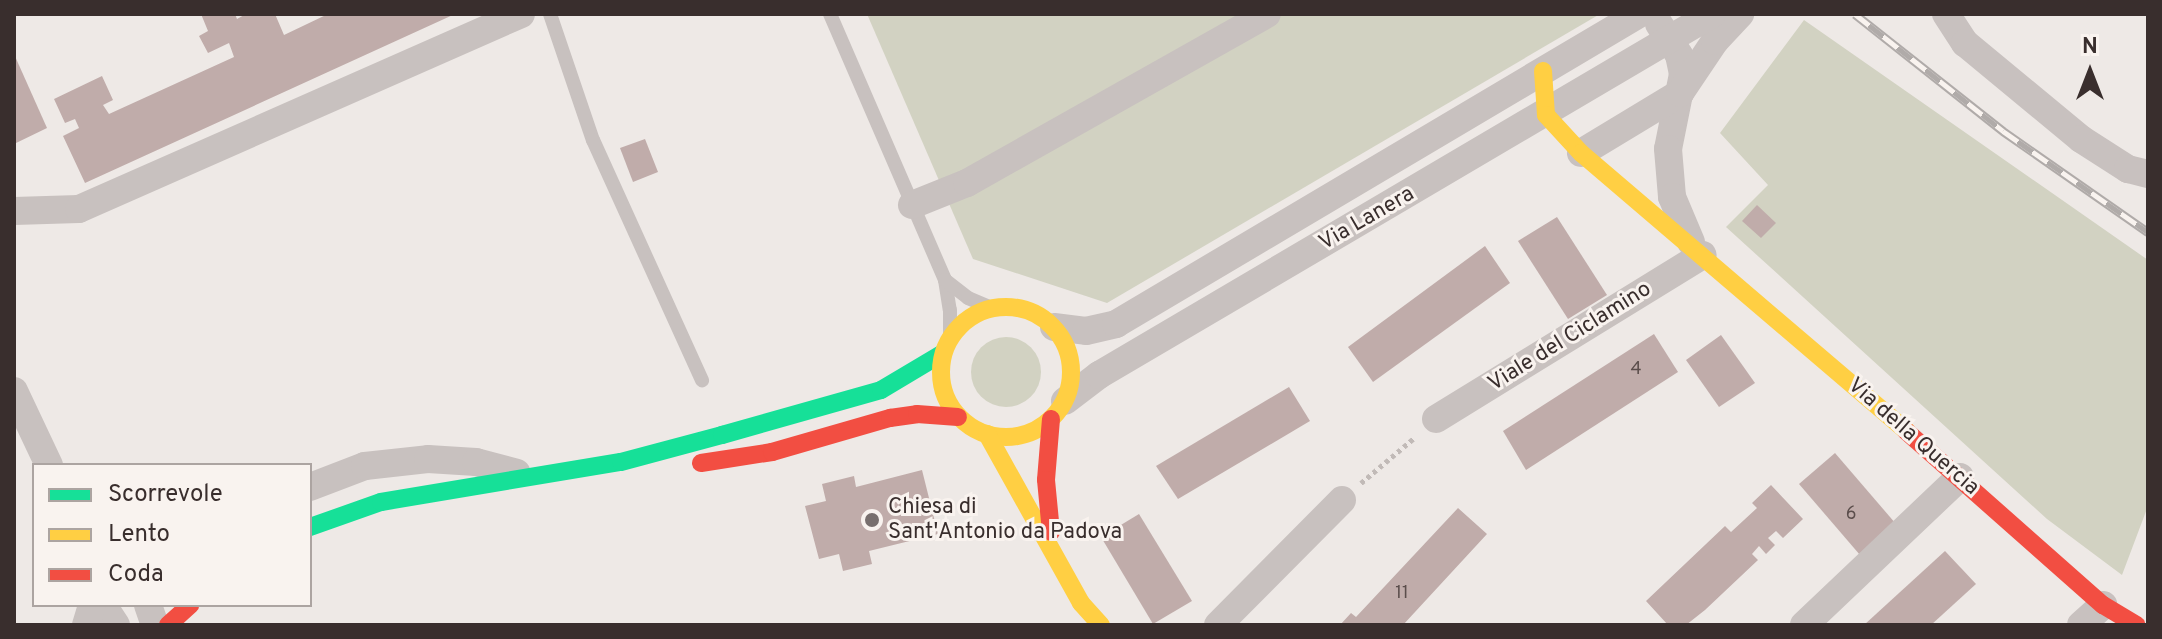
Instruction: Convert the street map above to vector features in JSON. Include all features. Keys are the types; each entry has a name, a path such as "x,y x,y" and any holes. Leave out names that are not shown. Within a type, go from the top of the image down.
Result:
{"main road":[{"path":"1543,71 1546,115"},
{"name":"Via della Quercia","path":"1546,115 1581,153 1960,477 2103,605 2136,625"},
{"path":"312,526 381,502 526,475 621,462 881,390 947,345 961,324 991,308 1025,309 1054,327 1063,340 1072,370 1058,410 1046,480 1052,544"},
{"path":"947,345 942,387 958,417"},
{"path":"621,462 664,467 723,461 772,452 890,418 917,414 958,417 987,434 1021,435 1058,410"},
{"path":"987,434 1052,544 1081,603 1101,625"},
{"path":"168,625 188,607"}],"street":[{"path":"14,211 79,209 521,14"},
{"path":"912,205 967,183 1267,14"},
{"name":"Via Lanera","path":"1054,327 1086,331 1116,324 1642,14 1671,38"},
{"name":"Via Lanera","path":"1058,410 1099,375 1546,115 1712,14"},
{"path":"1581,153 1680,93 1715,41 1740,14"},
{"path":"1946,14 1965,43 2081,139 2141,176"},
{"path":"1671,38 1683,74 1680,93"},
{"name":"Via della Quercia","path":"1680,93 1668,149 1672,197 1698,251"},
{"name":"Viale del Ciclamino","path":"1436,419 1698,251"},
{"path":"14,391 48,463"},
{"path":"312,486 365,466 428,459 476,462 526,475"},
{"path":"1804,625 1960,477"},
{"path":"1218,625 1342,500"},
{"path":"2081,625 2103,605"},
{"path":"104,607 116,625"}],"lane":[{"path":"550,14 593,140 702,380"},
{"path":"830,14 945,280 947,345"},
{"path":"945,280 968,298 991,308"}],"path":[{"path":"1342,500 1436,419"}],"green space":[{"path":"867,14 1600,14 1107,303 973,259"},
{"path":"1804,20 2148,260 2148,506 2122,575 2047,519 1726,227 1768,185 1720,133"},
{"path":"1006,337 1031,347 1041,372 1031,397 1006,407 981,397 971,372 981,347"}],"building":[{"path":"201,14 235,14 237,19 246,14 275,14 284,35 328,14 455,14 85,183 63,136 79,128 75,119 65,123 54,99 102,76 113,100 103,105 109,114 234,57 229,43 208,53 199,36 208,31"},
{"path":"14,54 47,128 14,144"},
{"path":"645,139 658,172 633,182 620,148"},
{"path":"1757,205 1776,223 1761,238 1742,221"},
{"path":"1557,217 1607,295 1568,319 1518,241"},
{"path":"1485,246 1510,283 1373,382 1348,347"},
{"path":"1654,334 1678,372 1526,470 1503,431"},
{"path":"1721,335 1755,383 1719,407 1686,360"},
{"path":"1289,387 1310,421 1178,499 1156,466"},
{"path":"1835,453 1896,524 1860,555 1799,484"},
{"name":"Chiesa di Sant'Antonio da Padova","path":"922,470 938,534 869,551 872,564 843,571 839,554 819,559 805,506 826,501 822,484 854,476 856,487"},
{"path":"1771,485 1803,519 1783,538 1776,531 1768,538 1775,545 1766,554 1759,546 1752,554 1758,560 1686,625 1668,625 1646,601 1725,526 1731,532 1757,508 1752,503"},
{"path":"1458,508 1487,534 1403,625 1340,625 1351,613 1356,617"},
{"path":"1139,514 1192,601 1153,624 1101,537"},
{"path":"1945,551 1976,584 1931,625 1864,625"}],"railway":[{"path":"1855,14 2003,131 2148,232"}],"traffic: fast":[{"path":"312,526 381,502 621,462 722,435 881,390 943,353"}],"traffic: slow":[{"path":"1543,71 1546,115 1581,153 1906,431"},
{"path":"1006,307 1031,312 1052,326 1066,347 1071,372 1066,397 1052,418 1031,432 1006,437 981,432 960,418 946,397 941,372 946,347 960,326 981,312 1006,307"},
{"path":"987,434 1081,603 1101,625"}],"traffic: jam":[{"path":"701,463 772,452 890,418 917,414 958,417"},
{"path":"1051,419 1046,480 1051,532"},
{"path":"1906,431 2103,605 2136,625"},
{"path":"168,625 188,607"}],"place":[{"name":"Chiesa di Sant'Antonio da Padova","path":"872,520"}]}
